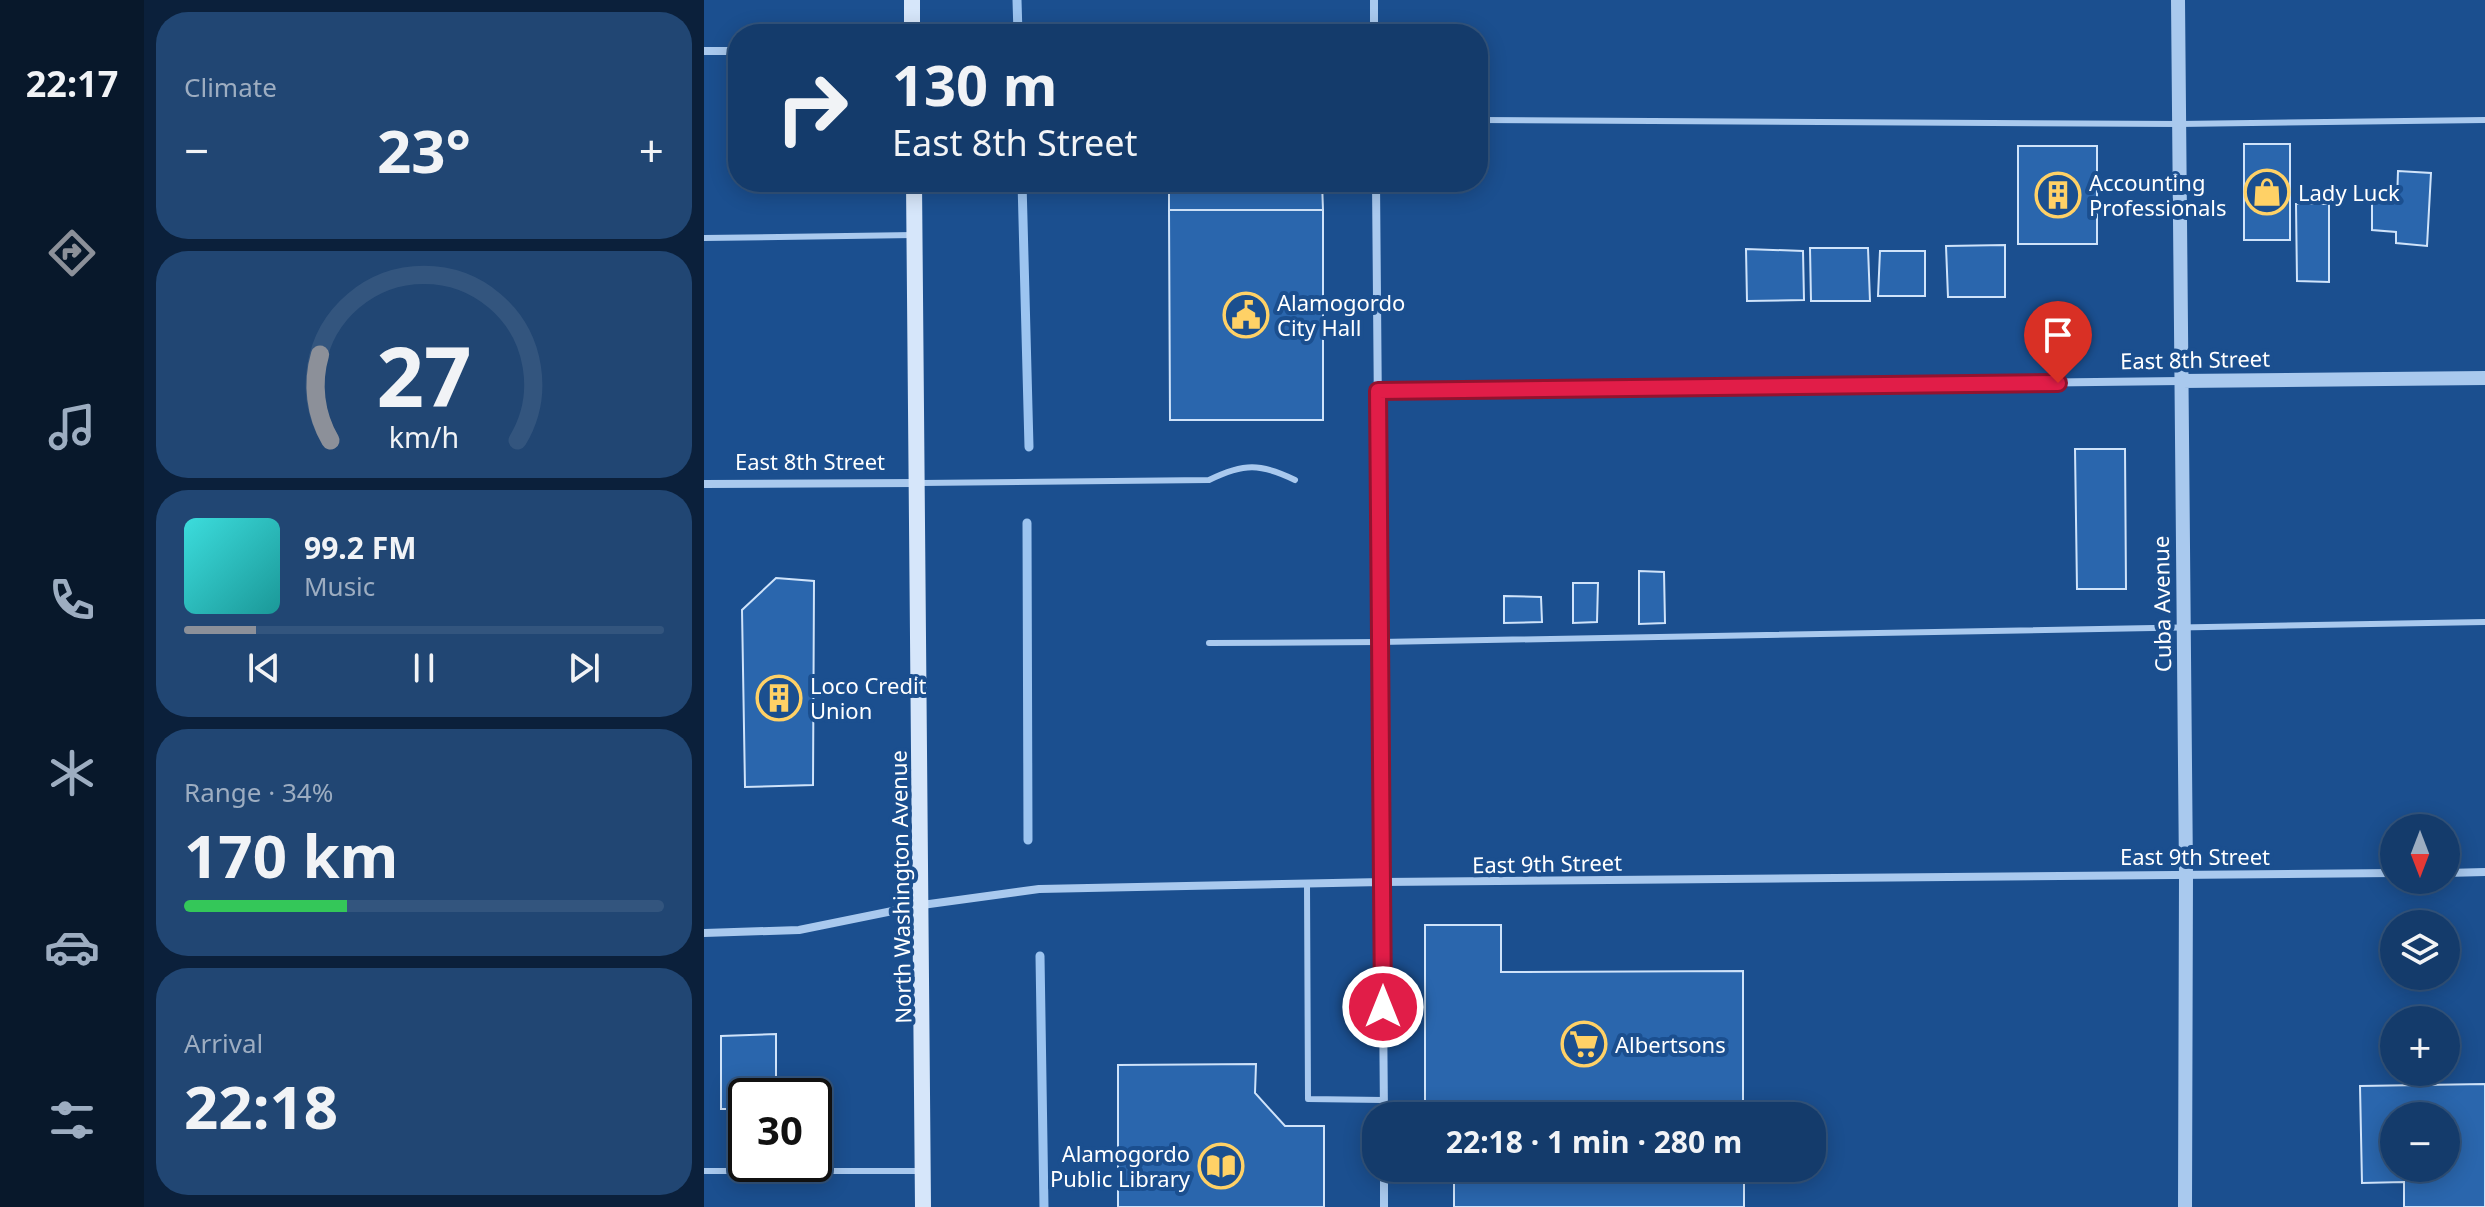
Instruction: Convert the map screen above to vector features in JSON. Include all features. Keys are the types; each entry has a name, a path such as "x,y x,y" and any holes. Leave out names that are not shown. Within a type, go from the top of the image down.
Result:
{"main road":[{"path":"912,0 912,24"},
{"name":"North Washington Avenue","path":"914,192 923,1207"}],"street":[{"path":"1374,0 1374,24"},
{"name":"Cuba Avenue","path":"2178,0 2186,874 2185,1207"},
{"path":"704,51 728,51"},
{"path":"1376,192 1383,1100"},
{"name":"East 8th Street","path":"1378,391 2485,378"},
{"name":"East 8th Street","path":"704,484 916,483"},
{"path":"2460,873 2485,872"},
{"name":"East 9th Street","path":"704,933 799,930 922,905 1039,889 1382,882 2380,873"},
{"path":"1384,1182 1384,1207"}],"lane":[{"path":"1488,120 2179,124 2485,120"},
{"path":"704,238 914,235"},
{"path":"916,483 1209,480 1232,469 1270,468 1295,480"},
{"path":"1209,643 2485,622"},
{"path":"1307,885 1308,1099 1383,1100"},
{"path":"704,1171 923,1171"}],"building":[{"name":"Lady Luck","path":"2244,144 2290,144 2290,240 2244,240"},
{"name":"Accounting Professionals","path":"2018,146 2097,146 2097,244 2018,244"},
{"path":"2398,171 2431,173 2427,246 2396,243 2396,232 2372,230 2372,200 2397,202"},
{"path":"1169,192 1322,192 1323,210 1169,210"},
{"path":"2296,204 2329,204 2329,282 2297,281"},
{"name":"Alamogordo City Hall","path":"1169,210 1323,210 1323,420 1170,420"},
{"path":"2005,245 2005,297 1948,297 1946,246"},
{"path":"1810,248 1868,248 1870,301 1811,301"},
{"path":"1746,249 1803,251 1804,300 1747,301"},
{"path":"1880,251 1925,251 1925,296 1878,296"},
{"path":"2075,449 2125,449 2126,589 2077,589"},
{"path":"1639,571 1664,572 1665,623 1639,624"},
{"name":"Loco Credit Union","path":"776,578 814,581 813,785 745,787 742,610"},
{"path":"1573,583 1598,583 1597,622 1573,623"},
{"path":"1504,596 1541,597 1542,622 1504,623"},
{"name":"Albertsons","path":"1425,925 1501,925 1501,972 1743,971 1743,1102 1425,1102"},
{"path":"776,1034 776,1078 728,1078 728,1109 721,1109 721,1036"},
{"name":"Alamogordo Public Library","path":"1256,1064 1255,1093 1285,1126 1324,1126 1324,1207 1118,1207 1118,1065"},
{"path":"2485,1084 2485,1207 2404,1207 2404,1182 2362,1183 2360,1086"},
{"path":"1454,1182 1744,1182 1744,1207 1454,1207"}],"waterway":[{"path":"1017,0 1018,24"},
{"path":"1022,192 1029,447"},
{"path":"1027,523 1028,840"},
{"path":"1040,956 1044,1207"}],"place":[{"name":"Lady Luck","path":"2267,192"},
{"name":"Accounting Professionals","path":"2058,195"},
{"name":"Alamogordo City Hall","path":"1246,315"},
{"name":"Loco Credit Union","path":"779,698"},
{"name":"Albertsons","path":"1584,1044"},
{"name":"Alamogordo Public Library","path":"1221,1166"}],"route":[{"path":"1383,1007 1378,391 2058,383"}]}
